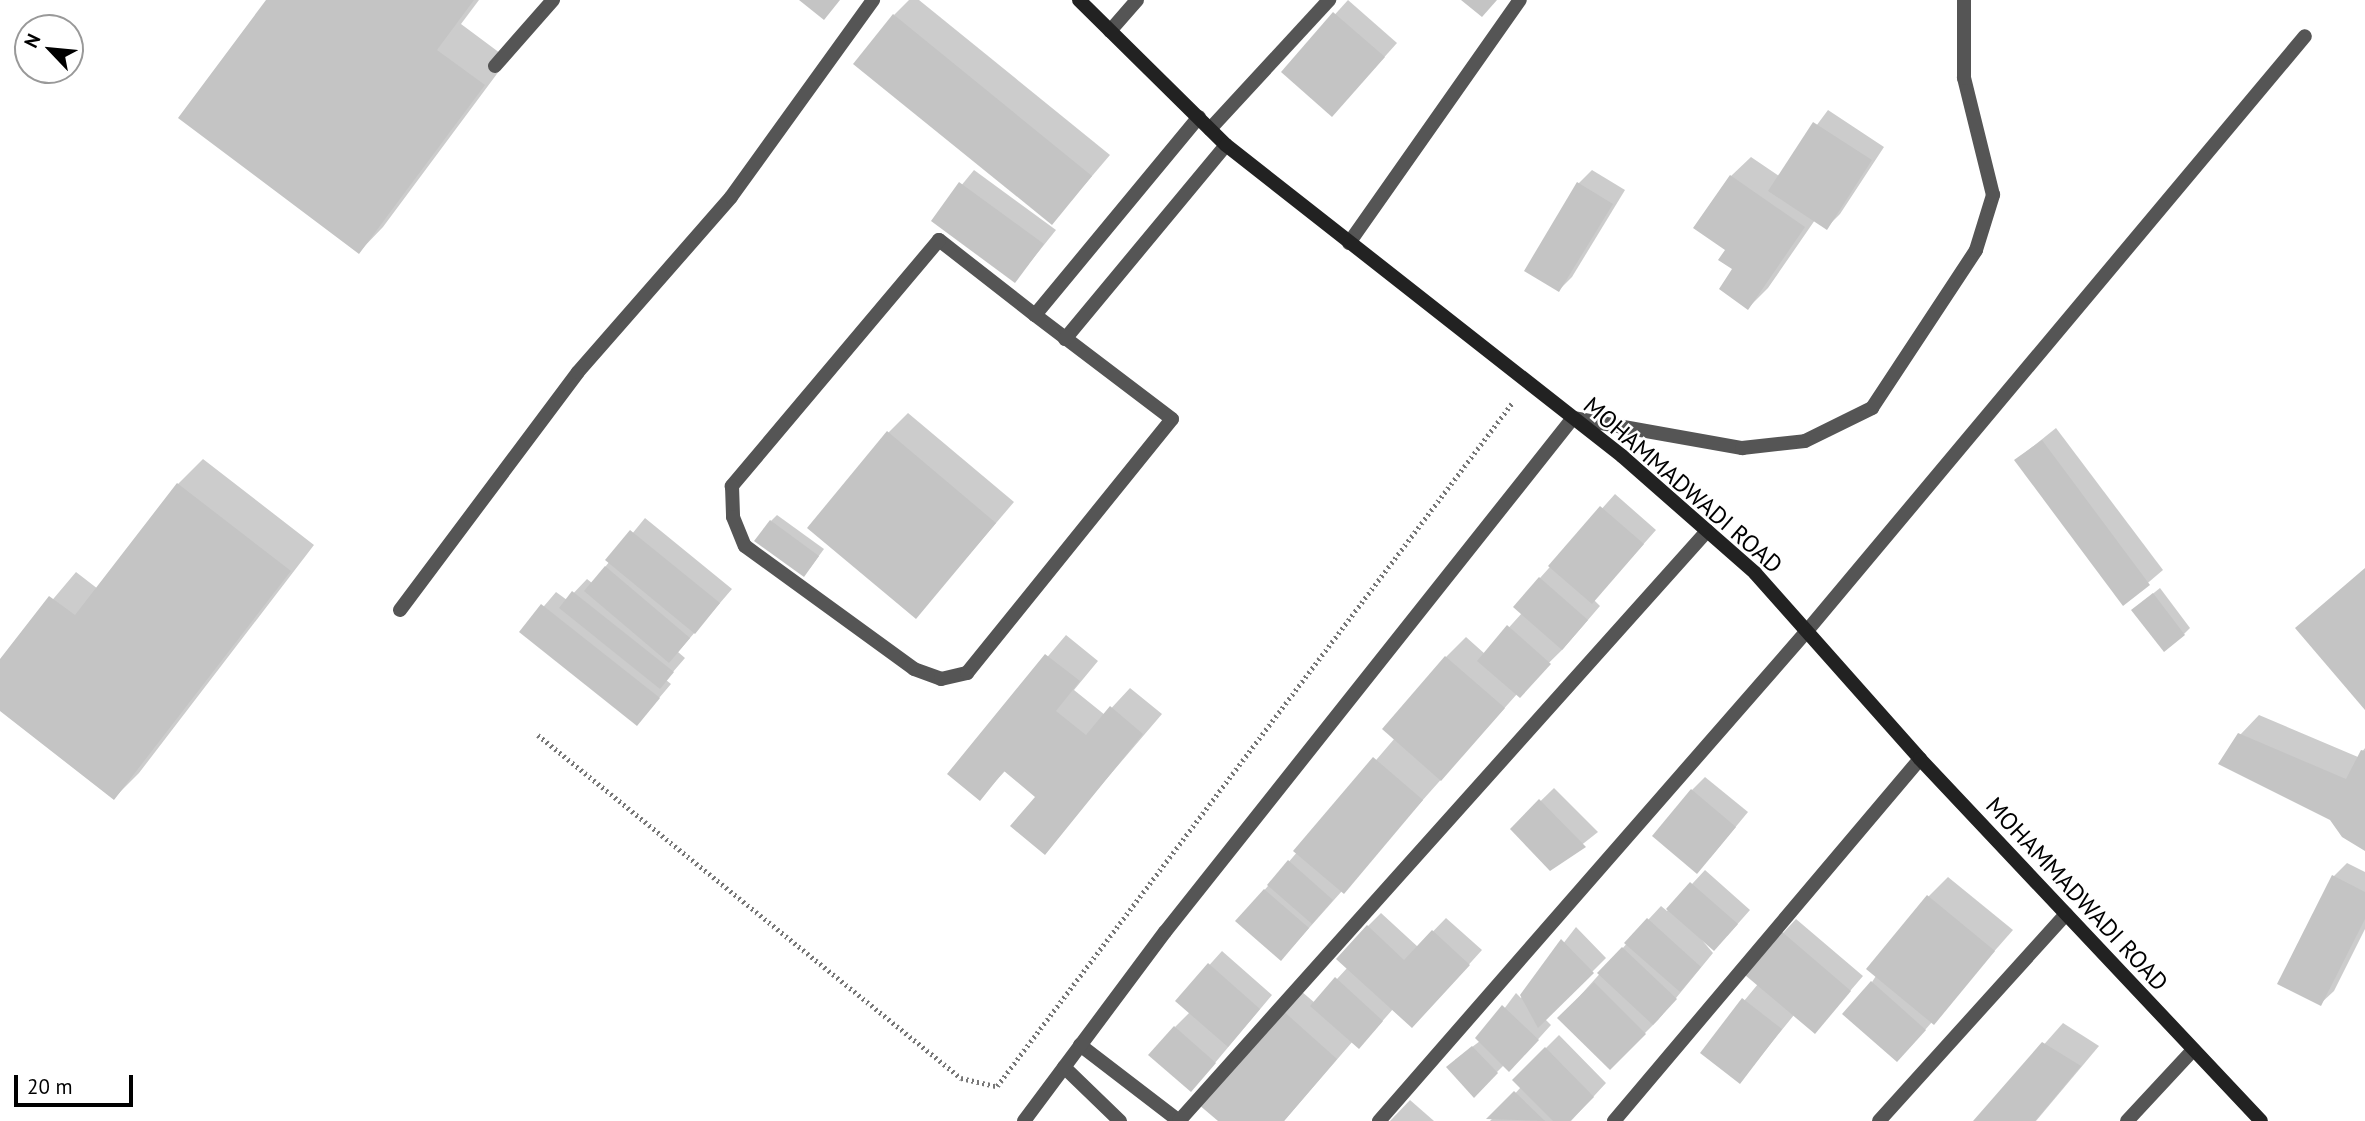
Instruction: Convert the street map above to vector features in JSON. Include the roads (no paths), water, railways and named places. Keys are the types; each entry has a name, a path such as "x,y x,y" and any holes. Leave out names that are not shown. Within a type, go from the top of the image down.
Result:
{"main road":[{"name":"MOHAMMADWADI ROAD","path":"1079,0 1226,145 1573,418 1755,573 1920,759 2261,1121"}],"street":[{"path":"495,66 553,0"},
{"path":"400,610 578,372 731,197 873,0"},
{"path":"1110,30 1137,0"},
{"path":"1210,129 1329,0"},
{"path":"1349,243 1520,0"},
{"path":"1024,1121 1080,1045 1573,418 1742,448 1805,441 1872,408 1976,250 1993,195 1964,78 1964,0"},
{"path":"1379,1121 1806,632 2305,36"},
{"path":"1035,315 1199,117"},
{"path":"1065,339 1226,145"},
{"path":"939,240 1035,315 1172,419 967,673 941,679 914,669 745,546 733,516 732,486 939,240"},
{"path":"1080,1045 1179,1121 1707,531"},
{"path":"1614,1121 1920,759"},
{"path":"1880,1121 2066,914"},
{"path":"2127,1121 2193,1051"},
{"path":"1064,1067 1120,1121"}]}
